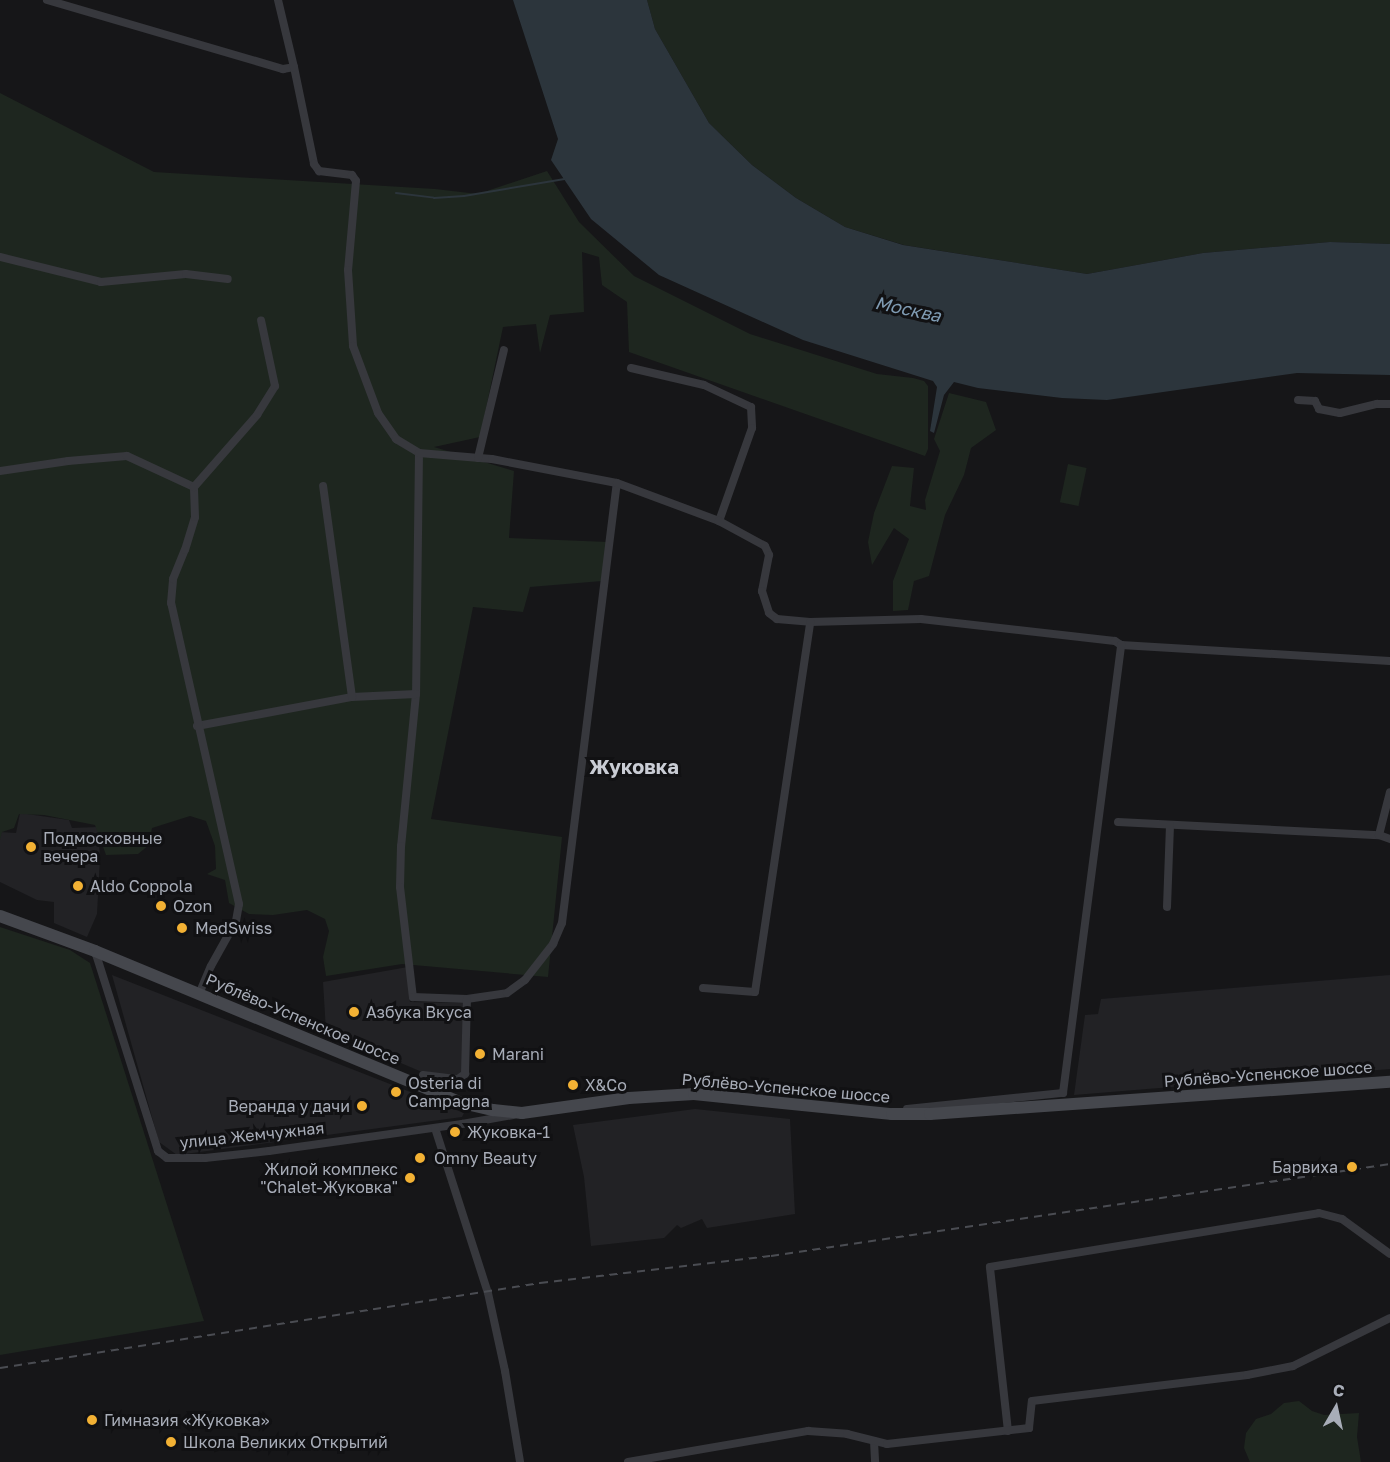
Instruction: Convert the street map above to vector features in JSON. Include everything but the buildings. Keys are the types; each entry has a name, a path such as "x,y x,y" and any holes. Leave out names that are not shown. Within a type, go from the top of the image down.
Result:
{"main road":[{"name":"Рублёво-Успенское шоссе","path":"0,916 96,951 430,1090 480,1108 522,1113 629,1098 694,1094 868,1112 949,1113 1390,1082"}],"street":[{"path":"47,0 283,69 294,67"},
{"path":"278,0 314,164 319,171 352,175 356,181 348,270 353,346 378,414 396,439 419,453 478,458 617,483 719,521 765,546 769,555 762,591 769,613 777,619 810,622 921,619 1115,641 1121,645 1390,661"},
{"path":"0,257 100,282 186,274 228,279"},
{"path":"199,994 211,966 236,921 239,904 171,603 172,579 195,517 194,487 257,415 275,386 261,320"},
{"path":"478,458 504,350"},
{"path":"631,368 704,384 751,407 752,428 719,521"},
{"path":"1298,400 1315,401 1319,409 1340,413 1377,404 1390,404"},
{"path":"419,453 416,694 400,877 413,997 467,999 507,993 516,987 553,944 562,923 617,483"},
{"path":"0,471 68,461 127,456 194,487"},
{"path":"323,486 352,697"},
{"path":"703,988 755,992 810,622"},
{"path":"868,1112 1062,1093 1121,645"},
{"path":"197,726 352,697 416,694"},
{"path":"1378,835 1390,792"},
{"path":"1118,822 1378,835 1390,839"},
{"path":"1167,907 1170,825"},
{"name":"улица Жемчужная","path":"96,951 158,1151 167,1158 205,1158 269,1151 435,1128 522,1113"},
{"path":"430,1090 423,1075 458,1079 465,1074 467,999"},
{"path":"435,1128 465,1228 488,1293 505,1371 520,1462"},
{"path":"1008,1431 990,1267 1319,1213 1342,1219 1390,1254"},
{"path":"628,1462 808,1431 847,1434 886,1444 1029,1428 1032,1401 1247,1375 1293,1366 1390,1318"},
{"path":"874,1441 875,1462"}],"shaded area":[{"path":"647,0 1390,0 1390,244 1330,242 1203,253 1087,274 904,245 845,227 796,198 752,165 709,123 655,29"},
{"path":"0,93 154,172 435,189 478,194 547,171 579,222 634,276 750,334 877,374 924,381 928,386 928,449 925,456 629,352 627,302 602,285 599,257 582,252 584,312 550,315 540,353 536,324 503,327 480,437 434,447 514,471 509,538 608,542 602,581 530,587 523,612 473,607 431,819 562,837 548,977 402,964 326,976 323,957 329,931 325,919 307,910 273,915 249,914 229,903 225,880 207,874 216,869 215,846 206,821 190,816 152,828 149,845 138,854 106,855 95,825 44,815 19,814 14,828 2,832 0,840"},
{"path":"949,393 986,402 996,430 971,448 964,475 945,515 929,576 914,581 908,610 893,611 893,581 909,539 894,528 872,565 868,542 874,513 892,466 914,468 910,506 926,510 925,500 940,451 934,439"},
{"path":"1068,464 1087,468 1078,506 1060,502"},
{"path":"20,813 69,820 72,828 98,827 100,857 97,914 87,937 54,923 54,902 37,900 0,882 0,832 16,833"},
{"path":"0,927 70,950 90,963 204,1321 0,1355"},
{"path":"408,967 410,1002 465,1003 464,1090 326,1031 323,982"},
{"path":"112,975 464,1113 462,1117 177,1155 159,1142"},
{"path":"1390,975 1390,1069 1074,1095 1085,1015 1098,1014 1101,999"},
{"path":"695,1109 790,1119 795,1214 707,1228 702,1219 681,1228 677,1225 664,1238 591,1246 584,1177 573,1125"},
{"path":"1299,1401 1312,1411 1324,1415 1359,1413 1357,1437 1361,1462 1250,1462 1244,1448 1246,1433 1256,1419 1271,1414 1284,1403"}],"water":[{"name":"Москва","path":"513,0 647,0 655,29 709,123 752,165 796,198 845,227 903,245 1087,274 1203,253 1330,242 1390,244 1390,375 1297,373 1107,400 1062,398 978,388 954,382 944,395 934,433 930,431 937,387 933,381 803,340 659,275 591,219 551,160 558,139"}],"waterway":[{"path":"396,193 434,198 464,196 565,179"}],"railway":[{"path":"0,1368 540,1283 771,1256 1390,1164"}],"place":[{"name":"Подмосковные вечера","path":"31,847"},
{"name":"Aldo Coppola","path":"78,886"},
{"name":"Ozon","path":"161,906"},
{"name":"MedSwiss","path":"182,928"},
{"name":"Азбука Вкуса","path":"354,1012"},
{"name":"Marani","path":"480,1054"},
{"name":"X&Co","path":"573,1085"},
{"name":"Osteria di Campagna","path":"396,1092"},
{"name":"Веранда у дачи","path":"362,1106"},
{"name":"Жуковка-1","path":"455,1132"},
{"name":"Omny Beauty","path":"420,1158"},
{"name":"Барвиха","path":"1352,1167"},
{"name":"Жилой комплекс \"Chalet-Жуковка\"","path":"410,1178"},
{"name":"Гимназия «Жуковка»","path":"92,1420"},
{"name":"Школа Великих Открытий","path":"171,1442"}],"district":[{"name":"Жуковка","path":"634,766"}]}
